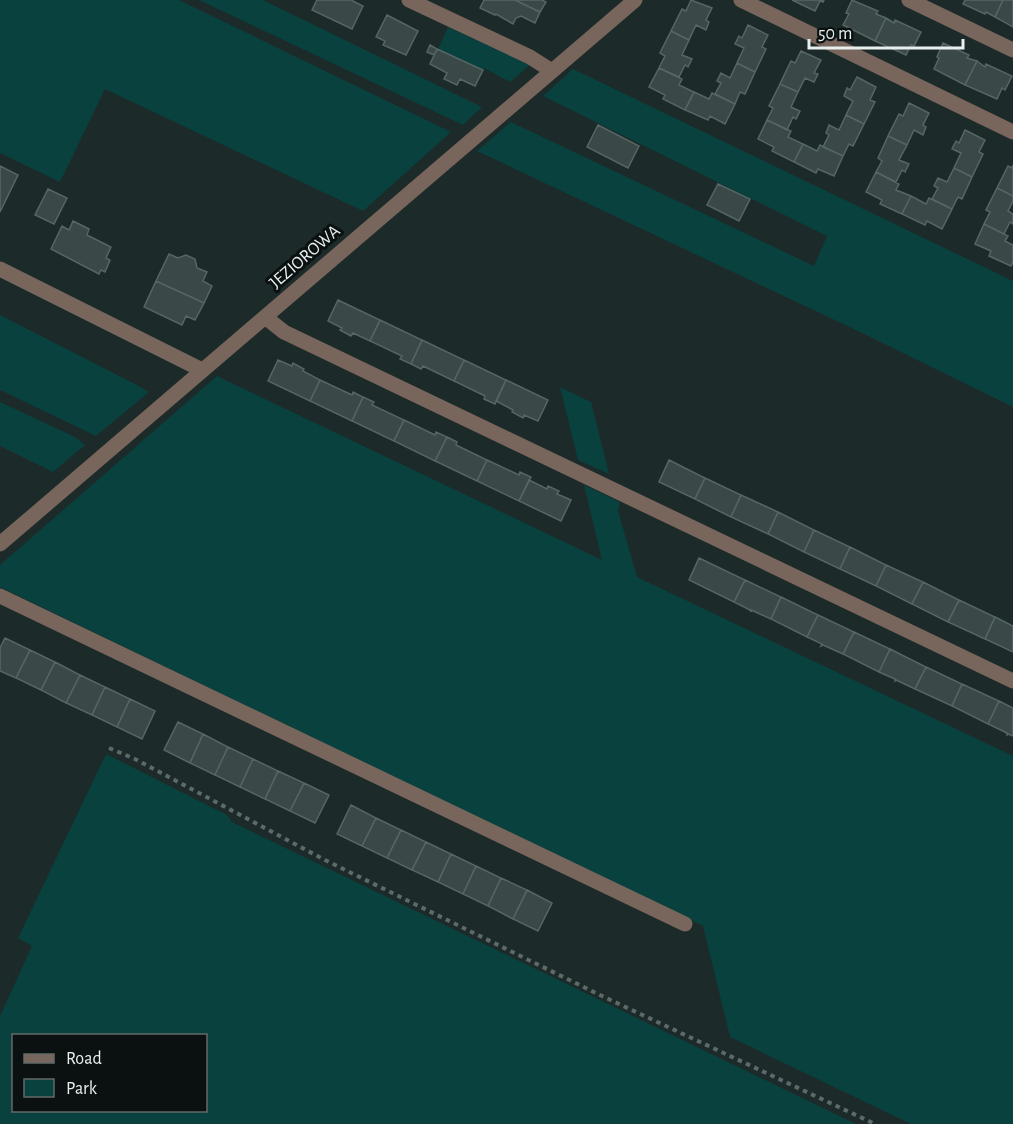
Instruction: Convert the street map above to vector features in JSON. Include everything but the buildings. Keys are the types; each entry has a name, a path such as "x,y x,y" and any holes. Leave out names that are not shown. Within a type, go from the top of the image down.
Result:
{"street":[{"path":"409,0 530,57 552,71"},
{"name":"JEZIOROWA","path":"0,544 635,0"},
{"path":"741,0 1013,132"},
{"path":"909,0 1013,50"},
{"path":"0,269 202,370"},
{"path":"265,316 284,332 1013,681"},
{"path":"0,596 685,924"}],"path":[{"path":"109,748 135,759 325,860 581,986 875,1124"}],"green space":[{"path":"0,0 179,0 451,132 363,211 105,89 60,182 0,153"},
{"path":"199,0 263,0 482,107 463,125"},
{"path":"448,27 530,65 510,82 484,68 483,70 438,49"},
{"path":"573,69 1013,281 1013,407 477,151 511,122 814,266 827,236 543,96"},
{"path":"0,315 149,392 96,436 0,390"},
{"path":"217,376 602,560 584,485 620,502 618,511 637,577 1013,756 1013,1124 911,1124 730,1037 703,926 0,587 0,565"},
{"path":"560,387 591,402 609,474 578,460"},
{"path":"0,402 75,437 85,445 53,472 0,446"},
{"path":"106,754 227,815 232,822 856,1124 0,1124 0,1016 32,946 18,938"}]}
